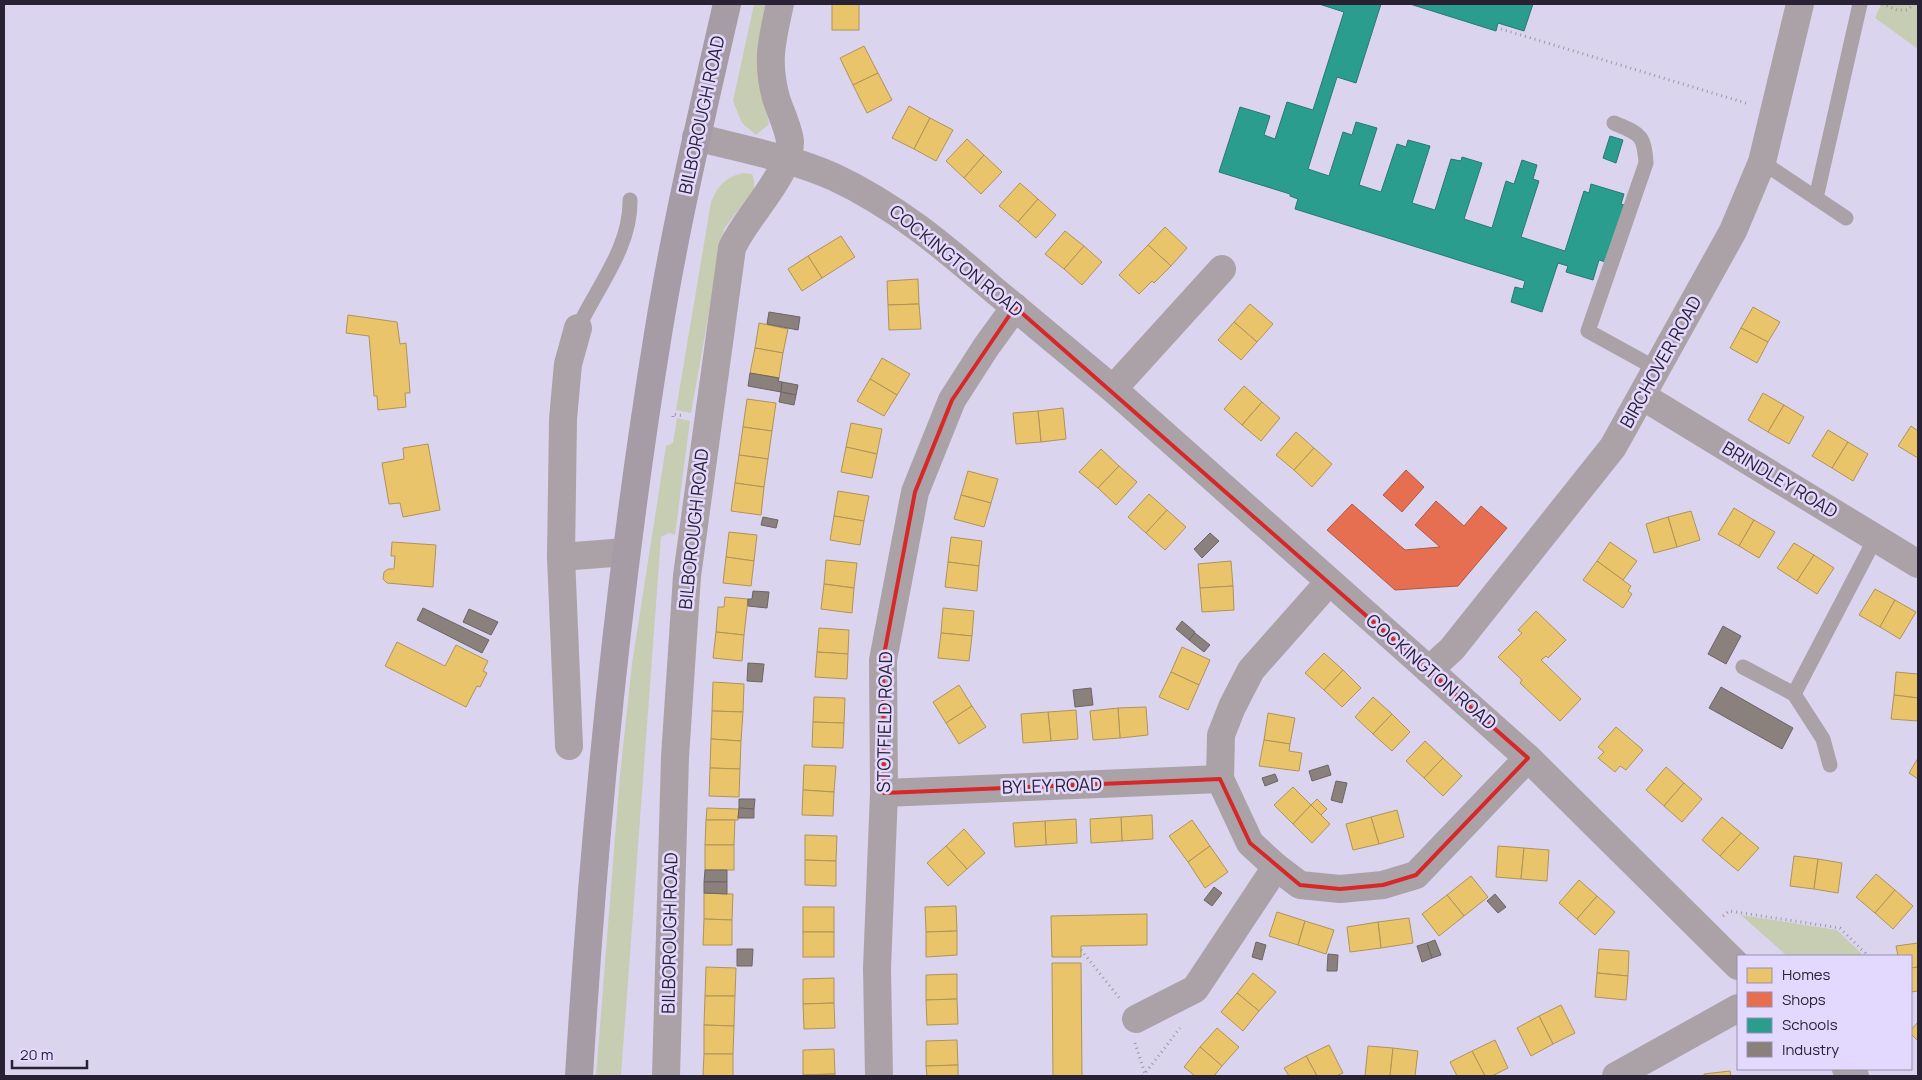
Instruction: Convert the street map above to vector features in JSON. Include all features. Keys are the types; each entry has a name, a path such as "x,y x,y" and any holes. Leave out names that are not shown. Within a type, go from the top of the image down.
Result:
{"main road":[{"name":"BILBOROUGH ROAD","path":"578,1076 589,913 611,680 626,552 658,333 696,137 727,4"}],"street":[{"name":"BILBOROUGH ROAD","path":"666,1076 675,757 687,576 732,248 738,233 777,178 786,160 790,142 770,69 771,46 780,4"},
{"name":"BIRCHOVER ROAD","path":"1429,670 1452,649 1607,455 1642,396 1733,231 1762,162 1800,4"},
{"name":"COCKINGTON ROAD","path":"696,137 786,160 833,177 883,203 926,232 1114,388 1528,758 1737,965"},
{"path":"1114,388 1222,269"},
{"name":"STOTFIELD ROAD","path":"879,1076 877,968 884,793 884,660 915,492 952,400 986,347 1015,307"},
{"path":"569,746 561,557 563,419 568,364 578,328"},
{"name":"BRINDLEY ROAD","path":"1642,396 1918,564"},
{"path":"561,557 626,552"},
{"path":"1329,582 1251,670 1232,707 1221,735 1220,778 1250,843 1276,867 1300,885 1340,889 1383,885 1416,875 1528,758"},
{"name":"BYLEY ROAD","path":"884,793 1220,778"},
{"path":"1136,1019 1195,989 1276,867"},
{"path":"1616,1076 1737,1009"}],"lane":[{"path":"1816,198 1860,4"},
{"path":"1614,123 1635,132 1644,144 1646,163 1588,331 1657,369"},
{"path":"1762,162 1846,218"},
{"path":"578,328 617,255 630,216 630,200"},
{"path":"1794,694 1876,537"},
{"path":"1743,666 1794,694 1823,739 1830,765"}],"path":[{"path":"1882,4 1897,10 1907,10 1914,4"},
{"path":"1501,29 1774,112"},
{"path":"1702,931 1729,911 1840,928 1866,955"},
{"path":"1081,950 1136,1019"},
{"path":"1143,1076 1190,1014 1195,989"}],"highlighted area":[{"path":"1015,307 1528,758 1416,875 1383,885 1340,889 1300,885 1250,843 1220,779 884,793 883,660 915,492 952,400"}],"green space":[{"path":"754,4 766,4 758,46 759,79 769,124 756,135 742,123 733,101"},
{"path":"1881,4 1918,4 1918,49 1875,18"},
{"path":"743,173 752,174 754,189 724,229 691,413 676,410 711,202 723,183 731,177"},
{"path":"677,418 690,421 675,535 669,533 661,537 621,1076 596,1076 620,775 632,664 666,446 673,443"},
{"path":"1741,915 1837,930 1862,955 1786,955"}],"building: Homes":[{"path":"832,4 859,4 859,30 832,30"},
{"path":"864,46 878,73 853,85 840,58"},
{"path":"878,73 892,100 867,113 853,85"},
{"path":"909,106 930,118 914,149 892,138"},
{"path":"930,118 953,130 936,161 914,149"},
{"path":"967,139 984,155 964,178 946,161"},
{"path":"984,155 1002,172 981,194 964,178"},
{"path":"1020,183 1038,199 1018,222 999,206"},
{"path":"1038,199 1056,215 1036,238 1018,222"},
{"path":"1165,227 1187,248 1171,266 1148,245"},
{"path":"1065,231 1084,246 1064,269 1045,254"},
{"path":"841,236 855,257 822,278 808,256"},
{"path":"1148,245 1171,266 1154,283 1152,281 1139,294 1119,275"},
{"path":"1084,246 1102,262 1082,285 1064,269"},
{"path":"808,256 822,278 802,291 788,269"},
{"path":"918,279 919,304 888,305 887,281"},
{"path":"919,304 921,329 889,330 888,305"},
{"path":"1250,304 1273,324 1257,342 1234,322"},
{"path":"1753,307 1780,322 1768,342 1741,328"},
{"path":"348,315 397,322 400,344 406,343 410,393 405,393 406,407 378,410 377,396 374,396 369,336 346,333"},
{"path":"1234,322 1257,342 1241,360 1218,340"},
{"path":"759,323 788,329 783,353 755,348"},
{"path":"1741,328 1768,342 1757,363 1730,348"},
{"path":"755,348 783,353 779,378 750,373"},
{"path":"882,358 910,374 897,395 870,379"},
{"path":"870,379 897,395 884,416 857,401"},
{"path":"1244,386 1262,402 1242,425 1224,409"},
{"path":"1763,393 1784,405 1768,432 1748,420"},
{"path":"747,399 776,403 772,431 743,427"},
{"path":"1262,402 1280,418 1261,441 1242,425"},
{"path":"1784,405 1804,417 1789,444 1768,432"},
{"path":"1063,408 1066,439 1041,442 1038,411"},
{"path":"1038,411 1041,442 1016,444 1013,413"},
{"path":"851,423 882,429 877,454 846,447"},
{"path":"1911,426 1918,431 1918,458 1898,446"},
{"path":"743,427 772,431 768,459 739,455"},
{"path":"1828,430 1848,442 1832,468 1812,456"},
{"path":"1296,432 1314,448 1294,470 1276,455"},
{"path":"1848,442 1868,454 1853,481 1832,468"},
{"path":"428,444 440,510 403,517 400,503 389,504 382,463 404,459 403,448"},
{"path":"846,447 877,454 872,478 841,472"},
{"path":"1314,448 1332,464 1312,487 1294,470"},
{"path":"1101,449 1119,466 1098,488 1079,472"},
{"path":"739,455 768,459 764,487 735,483"},
{"path":"1119,466 1137,482 1116,505 1098,488"},
{"path":"968,471 998,479 991,503 961,495"},
{"path":"735,483 764,487 761,515 731,511"},
{"path":"838,491 869,496 864,521 834,516"},
{"path":"1149,494 1167,510 1146,533 1128,517"},
{"path":"961,495 991,503 984,527 954,519"},
{"path":"1734,508 1754,520 1739,546 1718,534"},
{"path":"1167,510 1186,527 1165,550 1146,533"},
{"path":"1691,511 1700,540 1677,547 1668,517"},
{"path":"834,516 864,521 860,545 830,540"},
{"path":"1668,517 1677,547 1654,553 1646,524"},
{"path":"1754,520 1775,532 1759,558 1739,546"},
{"path":"729,532 757,535 754,561 726,557"},
{"path":"951,537 982,541 979,566 948,562"},
{"path":"392,542 436,545 433,587 387,583 383,579 384,572 388,569 394,569 395,556 391,556"},
{"path":"1610,542 1637,561 1623,580 1597,561"},
{"path":"1794,543 1814,555 1797,581 1777,568"},
{"path":"1814,555 1834,568 1817,594 1797,581"},
{"path":"726,557 754,561 751,586 723,583"},
{"path":"826,560 857,563 854,588 824,584"},
{"path":"1231,561 1233,586 1200,588 1198,564"},
{"path":"1597,561 1631,586 1628,591 1632,594 1623,608 1583,580"},
{"path":"948,562 979,566 977,591 945,587"},
{"path":"824,584 854,588 852,613 821,609"},
{"path":"1233,586 1234,610 1202,612 1200,588"},
{"path":"1875,589 1895,600 1880,627 1859,615"},
{"path":"725,597 748,599 744,635 716,632 718,607 724,607"},
{"path":"1895,600 1916,612 1900,639 1880,627"},
{"path":"943,608 974,611 972,636 941,633"},
{"path":"1536,611 1566,640 1548,658 1546,656 1541,660 1581,699 1560,721 1520,683 1522,680 1498,657 1522,633 1518,630"},
{"path":"819,628 849,630 848,654 817,652"},
{"path":"716,632 744,635 742,661 713,658"},
{"path":"941,633 972,636 969,661 938,658"},
{"path":"397,642 445,666 456,645 488,661 483,671 487,673 480,687 477,686 466,707 385,666"},
{"path":"1182,647 1210,660 1199,685 1171,672"},
{"path":"817,652 848,654 847,679 815,677"},
{"path":"1324,653 1343,670 1324,690 1305,673"},
{"path":"1343,670 1361,688 1342,707 1324,690"},
{"path":"1171,672 1199,685 1188,710 1159,697"},
{"path":"1896,672 1918,674 1918,698 1894,695"},
{"path":"713,682 744,684 743,712 712,711"},
{"path":"959,685 972,706 946,723 933,702"},
{"path":"1894,695 1918,698 1918,721 1891,719"},
{"path":"814,697 845,698 844,723 813,722"},
{"path":"1373,697 1392,714 1373,734 1355,717"},
{"path":"972,706 986,727 959,744 946,723"},
{"path":"1146,707 1148,735 1120,738 1118,708"},
{"path":"1118,708 1120,738 1093,740 1090,711"},
{"path":"1076,710 1078,739 1051,741 1048,712"},
{"path":"712,711 743,712 741,741 711,739"},
{"path":"1048,712 1051,741 1023,743 1021,714"},
{"path":"1268,713 1295,718 1290,744 1264,740"},
{"path":"1392,714 1410,732 1392,751 1373,734"},
{"path":"813,722 844,723 843,748 812,747"},
{"path":"1616,727 1643,750 1626,770 1620,766 1615,772 1598,758 1604,752 1598,747"},
{"path":"711,739 741,741 740,769 710,768"},
{"path":"1264,740 1290,744 1289,751 1302,753 1299,771 1259,766"},
{"path":"1425,741 1443,758 1424,778 1406,761"},
{"path":"1443,758 1462,776 1443,796 1424,778"},
{"path":"1918,758 1918,779 1909,773"},
{"path":"804,765 836,766 834,792 803,790"},
{"path":"1666,767 1684,783 1664,806 1646,790"},
{"path":"710,768 740,769 739,797 709,796"},
{"path":"1684,783 1702,799 1682,822 1664,806"},
{"path":"1293,787 1311,805 1293,824 1274,805"},
{"path":"803,790 834,792 833,816 802,815"},
{"path":"1317,799 1327,809 1321,815 1311,805"},
{"path":"1311,805 1330,824 1312,843 1293,824"},
{"path":"707,808 739,809 738,820 706,820"},
{"path":"1397,810 1404,837 1379,844 1371,817"},
{"path":"1152,815 1153,839 1122,841 1121,817"},
{"path":"1121,817 1122,841 1091,843 1090,819"},
{"path":"1371,817 1379,844 1353,850 1346,824"},
{"path":"1722,817 1741,833 1720,856 1702,840"},
{"path":"1076,819 1077,843 1046,845 1045,821"},
{"path":"706,820 735,820 734,845 705,845"},
{"path":"1192,820 1210,846 1188,862 1169,836"},
{"path":"1045,821 1046,845 1015,847 1013,823"},
{"path":"964,829 985,853 967,869 946,846"},
{"path":"1741,833 1759,848 1738,871 1720,856"},
{"path":"805,835 837,836 836,861 805,860"},
{"path":"705,845 734,845 734,870 705,870"},
{"path":"946,846 967,869 948,886 927,863"},
{"path":"1210,846 1228,872 1205,888 1188,862"},
{"path":"1498,846 1524,848 1521,879 1496,877"},
{"path":"1524,848 1549,850 1547,881 1521,879"},
{"path":"1794,856 1818,859 1814,889 1790,886"},
{"path":"1818,859 1842,863 1838,893 1814,889"},
{"path":"805,860 836,861 836,886 805,885"},
{"path":"1876,874 1895,890 1875,913 1856,897"},
{"path":"1471,876 1488,897 1464,916 1447,895"},
{"path":"1579,880 1597,896 1577,919 1559,903"},
{"path":"1895,890 1913,906 1893,929 1875,913"},
{"path":"704,893 733,894 732,920 704,919"},
{"path":"1447,895 1464,916 1439,936 1422,914"},
{"path":"1597,896 1615,912 1595,935 1577,919"},
{"path":"956,906 957,931 926,932 925,907"},
{"path":"803,907 834,907 834,932 803,932"},
{"path":"1277,912 1305,921 1298,945 1269,936"},
{"path":"1147,914 1147,945 1081,946 1081,957 1052,957 1051,916"},
{"path":"1409,918 1413,943 1381,948 1378,922"},
{"path":"704,919 732,920 732,945 703,945"},
{"path":"1305,921 1334,930 1326,954 1298,945"},
{"path":"1378,922 1381,948 1350,952 1347,927"},
{"path":"957,931 957,955 926,957 926,932"},
{"path":"803,932 834,932 834,957 803,957"},
{"path":"1918,943 1918,967 1912,968 1912,955 1898,955 1896,946"},
{"path":"1599,949 1629,951 1628,976 1597,973"},
{"path":"1052,963 1081,963 1082,1076 1053,1076"},
{"path":"706,967 736,968 735,996 705,996"},
{"path":"1918,967 1918,991 1912,992 1912,968"},
{"path":"1253,973 1276,992 1259,1011 1237,993"},
{"path":"1597,973 1628,976 1626,1000 1595,997"},
{"path":"957,974 957,999 926,1000 926,975"},
{"path":"834,978 834,1003 803,1004 803,979"},
{"path":"1237,993 1259,1011 1243,1031 1221,1012"},
{"path":"705,996 735,996 734,1026 704,1025"},
{"path":"957,999 958,1024 927,1025 926,1000"},
{"path":"834,1003 835,1028 804,1029 803,1004"},
{"path":"1561,1005 1575,1033 1553,1044 1539,1016"},
{"path":"1539,1016 1553,1044 1531,1056 1517,1028"},
{"path":"1918,1022 1918,1041 1912,1035 1912,1029"},
{"path":"704,1025 734,1026 733,1054 704,1054"},
{"path":"1217,1028 1239,1047 1222,1066 1200,1047"},
{"path":"957,1040 958,1065 926,1066 926,1041"},
{"path":"1495,1040 1508,1068 1492,1076 1485,1076 1472,1051"},
{"path":"1329,1045 1343,1073 1336,1076 1317,1076 1306,1056"},
{"path":"1368,1046 1393,1048 1390,1076 1365,1076"},
{"path":"1200,1047 1222,1066 1214,1076 1195,1076 1184,1067"},
{"path":"1393,1048 1418,1051 1415,1076 1390,1076"},
{"path":"834,1049 835,1074 803,1075 803,1050"},
{"path":"1472,1051 1485,1076 1457,1076 1450,1062"},
{"path":"704,1054 733,1054 733,1076 703,1076"},
{"path":"1306,1056 1317,1076 1289,1076 1284,1068"},
{"path":"958,1065 958,1076 927,1076 926,1066"},
{"path":"1730,1071 1731,1076 1704,1076 1704,1074"},
{"path":"835,1074 835,1076 803,1076 803,1075"}],"building: Shops":[{"path":"1406,470 1424,487 1402,512 1383,495"},
{"path":"1436,501 1464,526 1481,506 1507,528 1458,586 1395,590 1327,530 1352,504 1405,550 1440,547 1415,525"}],"building: Schools":[{"path":"1319,4 1381,4 1356,83 1337,77 1308,169 1329,176 1343,132 1352,135 1356,122 1377,128 1359,185 1381,192 1397,144 1406,147 1408,140 1430,146 1412,203 1435,210 1451,159 1461,161 1462,157 1482,163 1464,219 1492,228 1506,181 1514,184 1522,160 1537,165 1533,179 1539,181 1521,237 1565,251 1584,191 1589,193 1591,184 1624,194 1621,204 1627,206 1609,263 1599,260 1593,280 1566,272 1568,266 1558,263 1542,312 1511,302 1515,287 1523,289 1525,281 1295,209 1298,199 1290,196 1290,194 1219,172 1240,107 1270,116 1264,135 1275,139 1287,102 1313,110 1344,12"},
{"path":"1410,4 1533,4 1524,31 1498,23 1496,31"},
{"path":"1610,136 1623,140 1616,163 1603,158"}],"building: Industry":[{"path":"769,312 800,317 798,330 767,324"},
{"path":"750,373 779,378 778,381 782,382 781,392 748,386"},
{"path":"782,382 798,385 796,395 781,392"},
{"path":"781,392 796,395 794,405 779,402"},
{"path":"763,517 778,520 776,528 761,525"},
{"path":"1210,533 1219,541 1202,558 1194,549"},
{"path":"753,591 769,592 767,608 748,606 748,599 752,599"},
{"path":"423,608 489,640 482,653 417,620"},
{"path":"469,609 498,622 491,635 463,622"},
{"path":"1182,621 1195,632 1189,640 1176,629"},
{"path":"1723,626 1741,636 1726,664 1708,654"},
{"path":"1195,633 1210,645 1204,652 1189,640"},
{"path":"748,663 764,664 762,682 747,681"},
{"path":"1721,687 1793,728 1782,749 1709,708"},
{"path":"1091,688 1093,705 1075,707 1073,690"},
{"path":"1328,765 1331,775 1312,781 1309,771"},
{"path":"1275,774 1278,781 1265,786 1262,778"},
{"path":"1336,781 1347,783 1342,803 1331,800"},
{"path":"739,799 755,799 754,809 739,808"},
{"path":"739,808 754,809 754,818 738,818"},
{"path":"705,870 727,870 727,882 704,882"},
{"path":"704,882 727,882 727,894 704,893"},
{"path":"1214,887 1222,893 1212,906 1204,900"},
{"path":"1495,894 1506,907 1498,913 1487,901"},
{"path":"1435,940 1441,955 1432,958 1427,943"},
{"path":"1256,942 1266,945 1262,960 1252,957"},
{"path":"1427,943 1432,958 1422,962 1417,946"},
{"path":"737,949 753,949 752,966 737,966"},
{"path":"1328,954 1338,955 1337,971 1327,971"}]}
